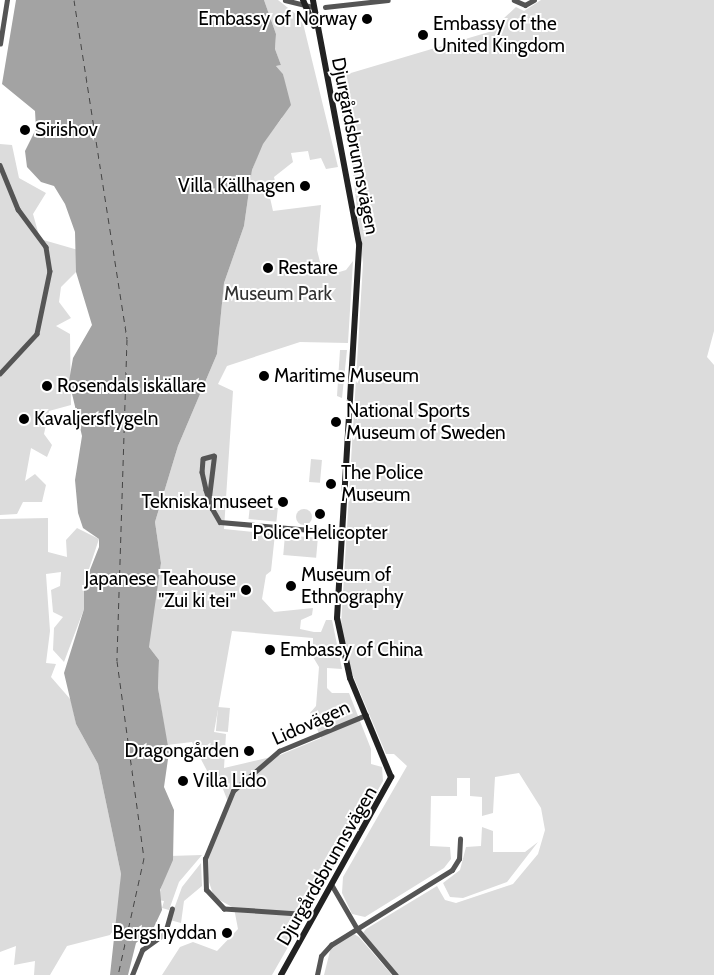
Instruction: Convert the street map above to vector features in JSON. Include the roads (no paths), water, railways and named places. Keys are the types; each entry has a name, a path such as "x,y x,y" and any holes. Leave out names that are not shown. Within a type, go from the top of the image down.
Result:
{"street":[{"path":"0,44 7,0"},
{"path":"285,0 313,4 317,34"},
{"path":"325,7 388,0"},
{"path":"514,0 525,5 534,0"},
{"path":"303,3 317,34"},
{"name":"Djurgårdsbrunnsvägen","path":"281,975 313,915 332,886 390,782 389,766 366,715 341,647 336,601 360,244 345,151 317,34"},
{"path":"0,165 18,209 46,247 50,271 37,334 0,374"},
{"path":"209,497 216,460 214,456 203,460 209,497 220,522 322,531"},
{"name":"Lidovägen","path":"313,915 224,909 206,890 205,859 232,791 279,751 366,715"},
{"path":"317,975 325,950 452,870 459,859 460,840"},
{"path":"332,886 358,930 396,975"},
{"path":"132,975 142,950 165,933 172,909"}],"place":[{"name":"Embassy of Norway","path":"367,19"},
{"name":"Embassy of the United Kingdom","path":"423,35"},
{"name":"Sirishov","path":"25,130"},
{"name":"Villa Källhagen","path":"305,186"},
{"name":"Restare","path":"268,268"},
{"name":"Maritime Museum","path":"264,376"},
{"name":"Rosendals iskällare","path":"47,386"},
{"name":"Kavaljersflygeln","path":"24,419"},
{"name":"National Sports Museum of Sweden","path":"336,422"},
{"name":"The Police Museum","path":"331,484"},
{"name":"Tekniska museet","path":"283,502"},
{"name":"Police Helicopter","path":"320,514"},
{"name":"Museum of Ethnography","path":"291,586"},
{"name":"Japanese Teahouse \"Zui ki tei\"","path":"246,590"},
{"name":"Embassy of China","path":"270,650"},
{"name":"Dragongården","path":"249,751"},
{"name":"Villa Lido","path":"183,781"},
{"name":"Bergshyddan","path":"227,933"}],"park label":[{"name":"Museum Park","path":"278,294"}]}
